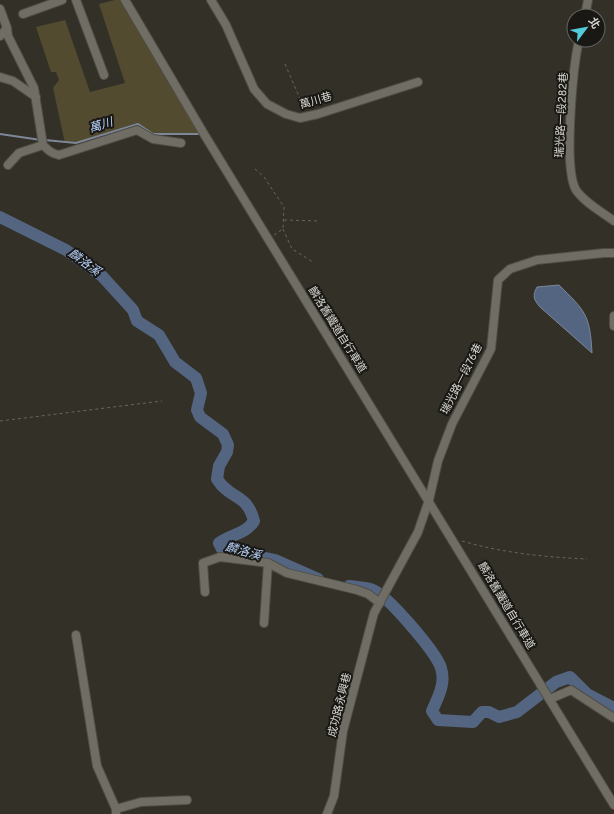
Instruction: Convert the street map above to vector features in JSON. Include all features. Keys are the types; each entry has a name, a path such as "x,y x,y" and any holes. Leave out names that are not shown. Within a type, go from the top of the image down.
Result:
{"street":[{"path":"23,14 62,0"},
{"path":"76,0 104,75"},
{"name":"麟洛舊鐵道自行車道","path":"125,0 268,239 550,699"},
{"name":"萬川巷","path":"211,0 226,25 254,89 267,104 300,118 314,115 418,82"},
{"path":"0,9 7,28 8,36 34,88 43,145 54,154 59,155 136,130 153,139 181,143"},
{"path":"0,36 7,28"},
{"name":"瑞光路一段282巷","path":"578,48 570,132 572,177 576,189 584,198 614,222"},
{"path":"0,77 13,81 36,97"},
{"path":"8,165 19,153 43,145"},
{"name":"瑞光路一段76巷","path":"396,575 418,532 429,500 438,461 452,424 491,349 498,280 510,269 537,260 614,253"},
{"path":"614,316 614,326"},
{"path":"205,592 203,562 220,557 268,563 287,573 357,590 368,594 380,603"},
{"path":"264,623 268,563"},
{"name":"成功路永興巷","path":"328,814 334,796 343,731 374,612 396,575"},
{"path":"76,635 97,766 116,812 141,802 187,800"},
{"path":"614,718 571,690 550,699 614,805"}],"path":[{"path":"285,64 301,101 314,115"},
{"path":"255,169 268,182 284,207 283,229 292,249 313,262"},
{"path":"283,220 319,221"},
{"path":"268,239 283,229"},
{"path":"0,421 162,401"},
{"path":"452,538 493,550 551,558 587,559"}],"shaded area":[{"path":"121,0 204,134 153,134 138,124 76,143 65,143 53,88 59,80 56,72 51,72 36,27 65,20 90,92 125,83 99,4"}],"water":[{"path":"559,285 575,301 588,321 592,353 540,307 535,300 534,295 537,287"}],"waterway":[{"name":"萬川","path":"45,140 76,143 138,124 153,134 201,134"},
{"name":"萬川","path":"0,134 41,140"},
{"name":"麟洛溪","path":"0,217 66,250 102,276 133,310 137,321 159,335 175,362 196,378 201,393 197,410 200,417 223,434 228,445 227,452 219,466 217,479 222,486 243,501 251,512 254,521 247,529 219,543 222,549 275,560 318,579"},
{"name":"麟洛溪","path":"349,586 370,589 380,594 411,625 437,660 441,668 443,680 441,690 432,711 438,720 473,722 482,712 489,712 499,717 517,712 556,682 570,677 587,694 614,708"}]}
